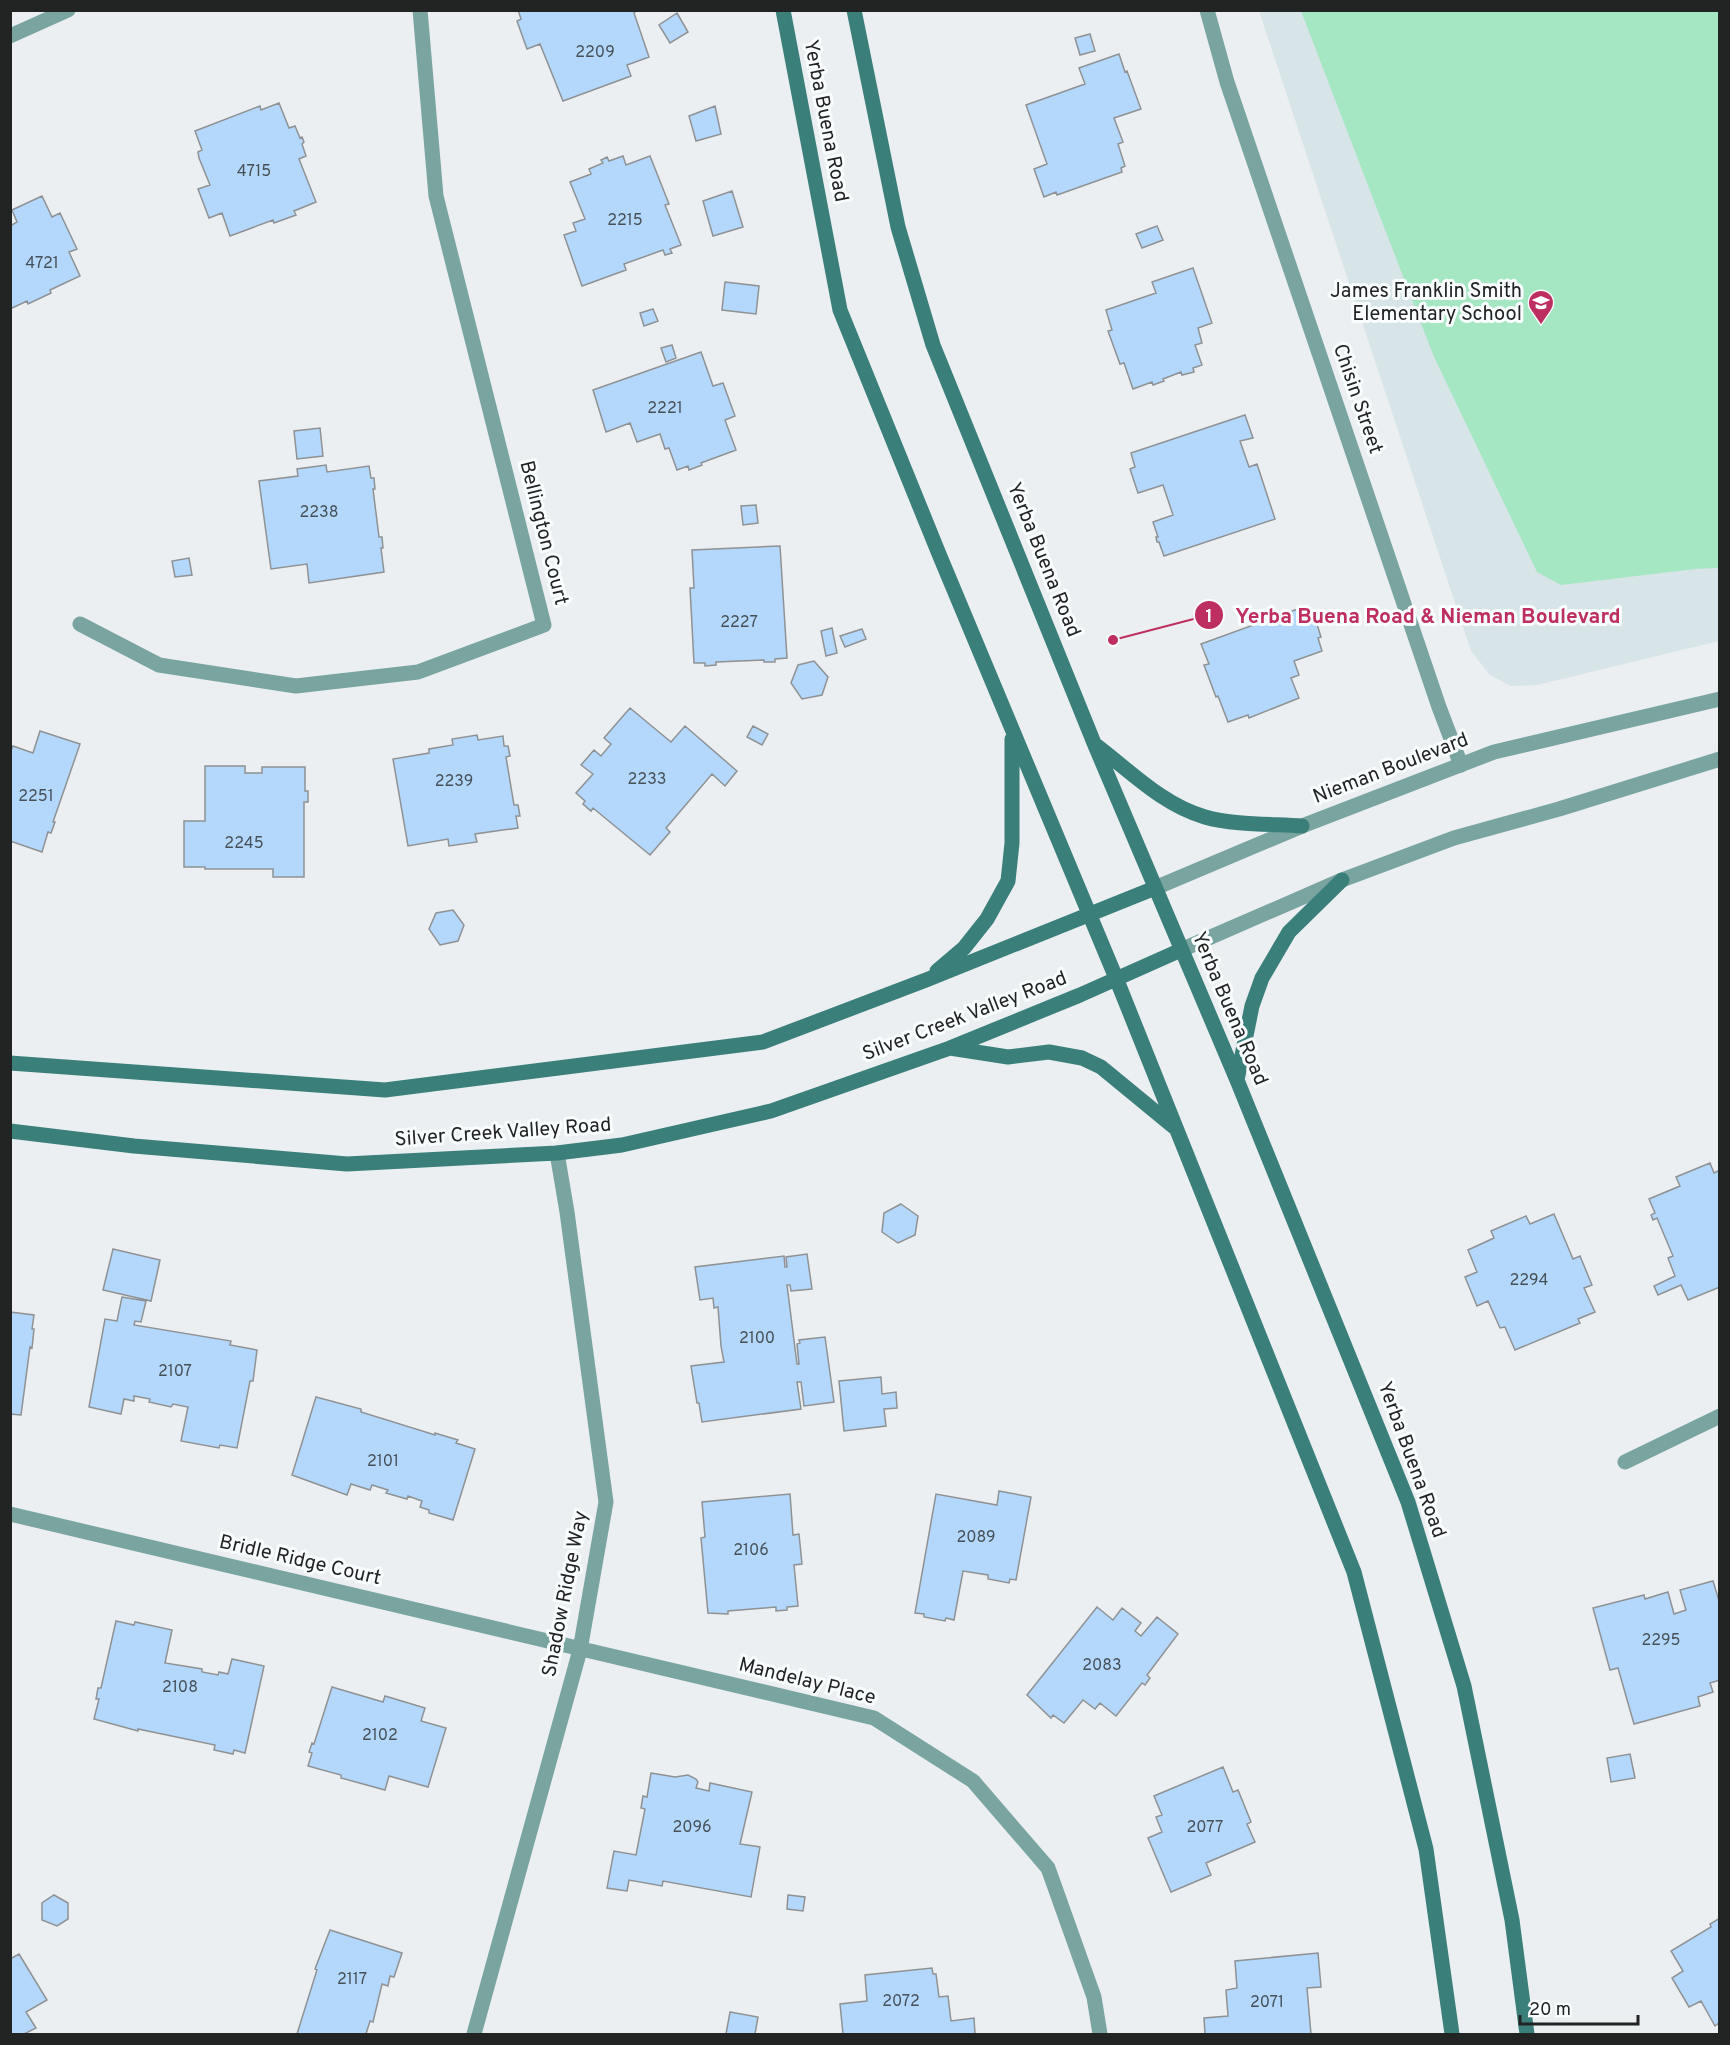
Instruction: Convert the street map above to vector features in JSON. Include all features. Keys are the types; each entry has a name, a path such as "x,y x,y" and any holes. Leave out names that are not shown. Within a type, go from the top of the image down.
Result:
{"main road":[{"name":"Yerba Buena Road","path":"783,10 840,310 1116,978 1354,1572 1426,1849 1452,2034"},
{"name":"Yerba Buena Road","path":"854,10 898,227 933,345 1094,743 1237,1080 1408,1502 1464,1686 1512,1920 1527,2034"},
{"path":"926,981 964,948 987,919 1008,881 1012,843 1012,731"},
{"path":"1094,743 1159,795 1185,810 1207,818 1302,826"},
{"path":"1237,1080 1252,1006 1262,978 1289,932 1342,880"},
{"name":"Nieman Boulevard","path":"1089,915 1155,888"},
{"path":"10,1063 385,1090 763,1042 926,981 1089,915"},
{"name":"Silver Creek Valley Road","path":"10,1131 134,1146 347,1164 557,1153 622,1145 771,1111 950,1048 1181,950"},
{"path":"950,1048 1008,1057 1049,1052 1082,1058 1101,1067 1177,1129"}],"street":[{"path":"10,36 68,10"},
{"name":"Bellington Court","path":"80,624 159,666 296,686 418,672 544,625 436,196 420,10"},
{"name":"Chisin Street","path":"1207,10 1227,82 1438,707 1461,765"},
{"name":"Nieman Boulevard","path":"1155,888 1302,826 1494,752 1719,699"},
{"path":"1181,950 1342,880 1454,838 1719,759"},
{"name":"Shadow Ridge Way","path":"474,2034 580,1650 606,1502 569,1224 557,1153"},
{"path":"1625,1462 1719,1416"},
{"name":"Bridle Ridge Court","path":"10,1514 580,1650"},
{"name":"Mandelay Place","path":"580,1650 874,1719 973,1781 1048,1868 1094,1997 1100,2034"}],"shaded area":[{"name":"James Franklin Smith Elementary School","path":"1259,11 1719,11 1719,641 1537,685 1511,686 1490,675 1471,651"}],"green space":[{"name":"James Franklin Smith Elementary School","path":"1301,11 1719,11 1719,568 1561,585 1537,572 1434,357"}],"building":[{"path":"518,10 637,10 634,13 649,57 627,65 631,76 563,101 540,44 527,49 517,21 521,19"},
{"path":"677,13 688,32 670,43 659,25"},
{"path":"1090,34 1095,51 1080,55 1075,38"},
{"path":"1119,54 1141,109 1114,118 1123,142 1118,144 1125,166 1121,168 1122,172 1057,195 1056,192 1044,197 1034,169 1047,164 1026,105 1085,84 1079,68"},
{"path":"279,103 289,128 295,126 304,142 302,144 306,156 299,159 316,202 294,211 296,215 274,223 273,220 230,236 222,213 209,218 198,189 210,185 199,158 198,152 202,150 195,131 260,106 261,110"},
{"path":"715,106 721,134 696,141 689,116"},
{"path":"623,156 626,165 650,156 669,204 665,205 681,245 670,249 672,253 665,255 663,250 624,264 626,270 582,286 564,235 576,231 573,223 585,219 570,182 591,174 589,169 603,163 601,160 607,157 609,161"},
{"path":"732,191 743,227 713,236 703,201"},
{"path":"42,196 52,217 60,213 77,249 69,252 80,276 50,290 51,293 28,304 27,301 10,309 10,223 12,225 17,222 12,210"},
{"path":"1157,226 1163,240 1142,248 1136,234"},
{"path":"1193,268 1212,323 1198,328 1202,343 1195,345 1202,365 1193,368 1194,372 1182,375 1181,372 1153,385 1152,382 1133,389 1124,363 1120,364 1108,331 1112,330 1106,310 1156,293 1152,282"},
{"path":"725,282 759,286 756,314 722,310"},
{"path":"653,309 658,321 644,326 640,313"},
{"path":"672,345 676,358 666,362 661,348"},
{"path":"701,352 713,386 723,383 735,416 725,420 736,450 689,470 688,466 677,470 669,448 665,449 660,434 637,442 630,423 606,432 593,390"},
{"path":"1245,415 1253,438 1240,441 1249,467 1257,464 1275,519 1164,556 1157,542 1156,537 1158,537 1153,522 1173,515 1163,485 1138,493 1130,469 1135,467 1131,453"},
{"path":"320,428 323,456 297,459 294,431"},
{"path":"326,465 327,472 369,466 371,478 374,478 375,489 373,489 379,537 382,537 384,572 309,583 307,564 271,569 259,481 298,476 297,469"},
{"path":"756,505 758,523 743,525 741,506"},
{"path":"780,546 787,658 775,659 775,662 764,662 764,660 716,662 716,665 705,666 705,663 694,663 690,588 694,588 692,550"},
{"path":"189,558 192,575 175,577 172,561"},
{"path":"1306,606 1311,620 1315,618 1321,637 1318,638 1322,651 1294,661 1299,675 1291,678 1299,698 1249,718 1248,715 1228,722 1204,665 1209,664 1201,644"},
{"path":"832,628 837,653 826,656 821,631"},
{"path":"862,629 866,639 845,647 840,636"},
{"path":"814,661 828,677 822,695 802,699 791,683 798,665"},
{"path":"630,708 671,742 685,726 737,771 725,786 712,774 666,828 670,832 650,855 593,808 591,811 576,793 593,774 581,765 594,750 601,756 611,744 604,738"},
{"path":"753,726 768,734 762,745 747,737"},
{"path":"40,731 80,744 53,822 55,822 51,833 48,832 42,852 10,841 10,753 13,746 33,753"},
{"path":"477,735 478,740 503,736 504,746 508,746 510,756 506,757 514,805 518,805 520,816 516,816 518,828 475,834 477,842 449,846 448,839 408,846 393,759 429,753 429,749 453,745 452,739"},
{"path":"205,766 245,766 245,773 262,773 262,767 305,767 305,791 308,791 308,802 304,802 304,877 273,877 273,869 184,867 184,821 205,821"},
{"path":"453,910 464,925 458,941 440,945 429,929 436,913"},
{"path":"1710,1163 1714,1173 1720,1170 1720,1287 1688,1300 1681,1285 1658,1295 1654,1286 1675,1276 1668,1258 1673,1256 1657,1218 1653,1220 1651,1215 1655,1213 1649,1199 1680,1186 1676,1177"},
{"path":"901,1204 918,1216 915,1235 898,1243 882,1232 884,1213"},
{"path":"1554,1214 1573,1259 1580,1256 1592,1285 1584,1288 1595,1312 1578,1319 1580,1323 1515,1350 1505,1327 1500,1328 1488,1301 1477,1306 1465,1277 1477,1272 1468,1250 1494,1238 1491,1231 1526,1216 1530,1224"},
{"path":"113,1249 160,1260 151,1301 103,1290"},
{"path":"807,1254 812,1289 791,1291 790,1285 787,1285 797,1364 799,1364 797,1344 800,1343 799,1340 825,1337 834,1402 804,1406 801,1382 797,1382 801,1409 702,1422 691,1366 724,1362 718,1307 714,1308 713,1298 700,1300 695,1267 784,1256 785,1267 787,1267 786,1257"},
{"path":"122,1297 146,1301 141,1322 135,1321 134,1325 231,1341 230,1345 257,1350 253,1381 250,1381 237,1448 220,1445 219,1448 181,1441 188,1407 173,1404 171,1407 134,1396 134,1401 124,1399 121,1414 89,1407 105,1319 117,1321"},
{"path":"10,1312 34,1315 32,1348 30,1347 21,1415 10,1414"},
{"path":"881,1377 882,1394 896,1392 897,1408 884,1409 886,1426 844,1431 839,1381"},
{"path":"316,1397 361,1409 361,1412 435,1435 435,1433 458,1440 456,1443 475,1449 453,1520 429,1513 429,1510 420,1507 422,1501 408,1496 407,1499 386,1493 388,1490 372,1485 370,1490 351,1484 347,1495 292,1475"},
{"path":"999,1491 1031,1497 1016,1580 1010,1579 1009,1583 988,1579 988,1575 963,1571 954,1620 946,1618 945,1621 915,1613 936,1494 997,1505"},
{"path":"790,1494 793,1535 799,1534 802,1564 794,1565 798,1606 776,1611 776,1607 728,1611 728,1614 708,1613 701,1538 705,1537 702,1502"},
{"path":"1713,1581 1720,1604 1720,1680 1710,1683 1713,1692 1698,1697 1700,1706 1634,1724 1618,1668 1610,1670 1593,1608 1644,1595 1645,1599 1668,1592 1674,1614 1686,1610 1680,1590"},
{"path":"1097,1607 1113,1620 1122,1608 1141,1623 1135,1631 1141,1636 1157,1617 1178,1634 1147,1675 1150,1678 1145,1685 1142,1683 1116,1716 1100,1703 1095,1709 1083,1700 1064,1723 1053,1715 1051,1718 1027,1695"},
{"path":"116,1621 134,1625 135,1622 172,1630 165,1663 202,1669 202,1672 218,1675 219,1672 228,1674 232,1659 264,1666 245,1753 234,1750 233,1754 214,1750 215,1745 138,1729 138,1731 94,1719 99,1699 96,1699 98,1688 101,1688"},
{"path":"332,1687 383,1702 385,1696 425,1708 421,1721 446,1728 428,1787 389,1776 385,1790 308,1766 312,1753 309,1752 312,1743 314,1744"},
{"path":"1630,1754 1635,1778 1611,1782 1607,1758"},
{"path":"1223,1767 1233,1792 1238,1790 1251,1822 1247,1824 1255,1842 1206,1863 1211,1875 1171,1892 1148,1838 1162,1832 1156,1817 1162,1815 1154,1796"},
{"path":"651,1773 675,1777 688,1775 698,1782 696,1788 709,1791 710,1783 752,1792 740,1844 760,1847 751,1897 663,1881 662,1886 629,1880 627,1891 607,1888 614,1851 636,1855 645,1809 641,1808 643,1796 647,1797"},
{"path":"54,1895 68,1903 68,1919 57,1926 42,1920 42,1903"},
{"path":"788,1895 805,1897 803,1911 787,1909"},
{"path":"1720,1918 1720,2025 1719,2023 1715,2026 1701,2001 1689,2007 1672,1978 1683,1971 1671,1951 1711,1927 1710,1924"},
{"path":"330,1930 402,1953 394,1977 390,1976 388,1986 382,1984 373,2022 370,2021 366,2034 297,2034 317,1970 315,1969"},
{"path":"1318,1953 1321,1987 1307,1988 1311,2034 1205,2034 1204,2018 1228,2016 1226,1990 1237,1988 1235,1961"},
{"path":"19,1954 47,2000 26,2012 36,2028 24,2034 10,2034 10,1959"},
{"path":"932,1968 933,1974 936,1974 939,1997 948,1996 951,2021 974,2018 975,2034 843,2034 840,2004 867,2001 865,1975"},
{"path":"730,2012 758,2017 755,2034 726,2034"}],"place":[{"name":"James Franklin Smith Elementary School","path":"1541,326"},
{"name":"Yerba Buena Road & Nieman Boulevard","path":"1113,640"}]}
